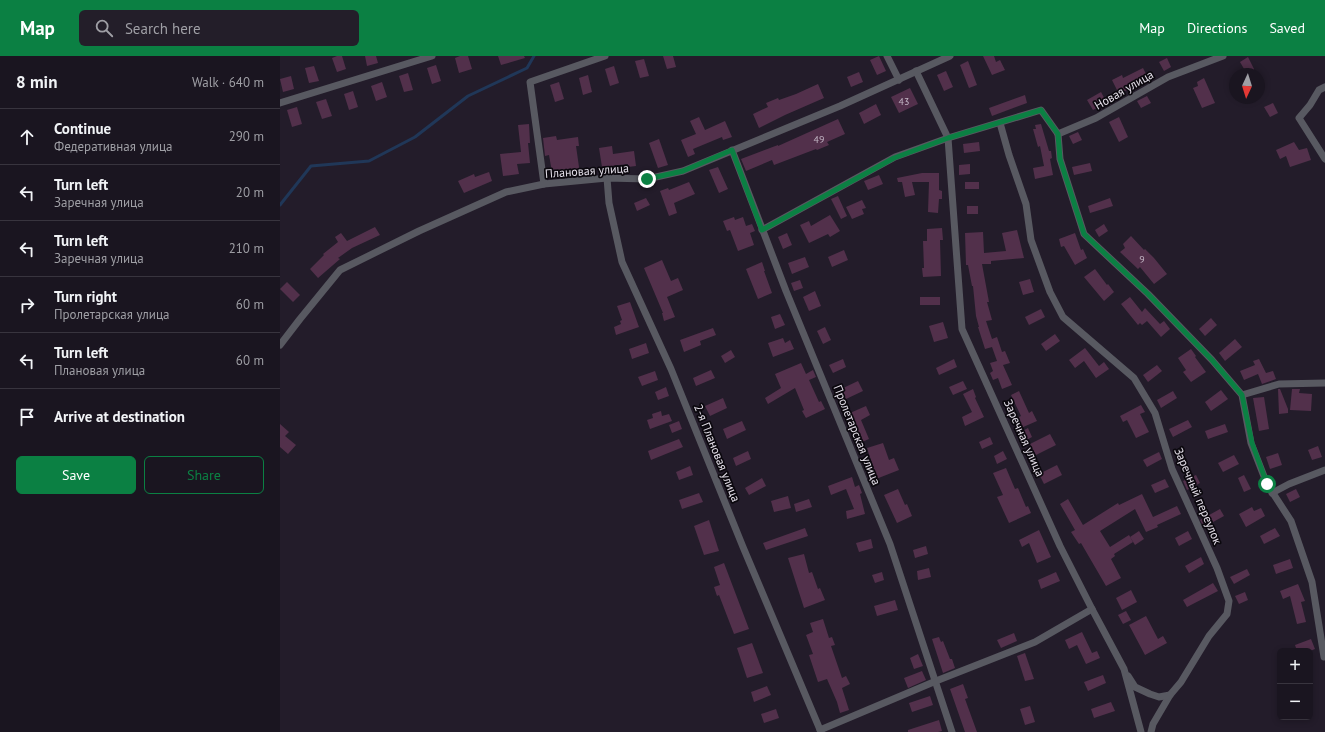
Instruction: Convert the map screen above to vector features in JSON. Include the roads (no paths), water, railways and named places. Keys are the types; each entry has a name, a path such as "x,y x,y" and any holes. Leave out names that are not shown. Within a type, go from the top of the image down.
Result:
{"street":[{"path":"280,103 432,56"},
{"path":"544,184 530,82 604,56"},
{"path":"887,56 899,80"},
{"name":"Плановая улица","path":"280,345 300,318 340,270 418,231 506,192 544,184 607,178 647,179 683,171 840,106 950,56"},
{"name":"Новая улица","path":"1058,134 1096,118 1168,77 1206,59 1223,56"},
{"name":"Заречная улица","path":"916,71 948,138 962,329 1060,546 1124,669 1140,732"},
{"path":"1325,87 1319,90 1310,105 1299,118 1325,159"},
{"path":"762,230 894,158 948,138 1041,110 1058,134 1060,159 1084,234 1148,294 1212,360 1242,395 1252,443 1267,484 1290,521 1312,582 1324,657"},
{"name":"Заречный переулок","path":"1000,123 1009,155 1026,204 1031,240 1050,292 1063,317 1134,378 1155,413 1172,469 1218,568 1229,601 1227,614 1209,636 1181,682 1170,695"},
{"name":"Пролетарская улица","path":"732,150 762,230 890,544 952,732"},
{"name":"2-я Плановая улица","path":"607,178 609,203 622,262 671,369 743,547 821,731"},
{"path":"1242,395 1279,384 1325,382"},
{"path":"1272,493 1289,484 1325,470"},
{"path":"821,731 936,681 1035,642 1092,609"},
{"path":"1124,669 1135,687 1159,697 1170,695"},
{"path":"1151,732 1153,724 1170,695"}],"waterway":[{"path":"280,205 311,166 369,161 415,137 468,96 527,68 534,56"}]}
